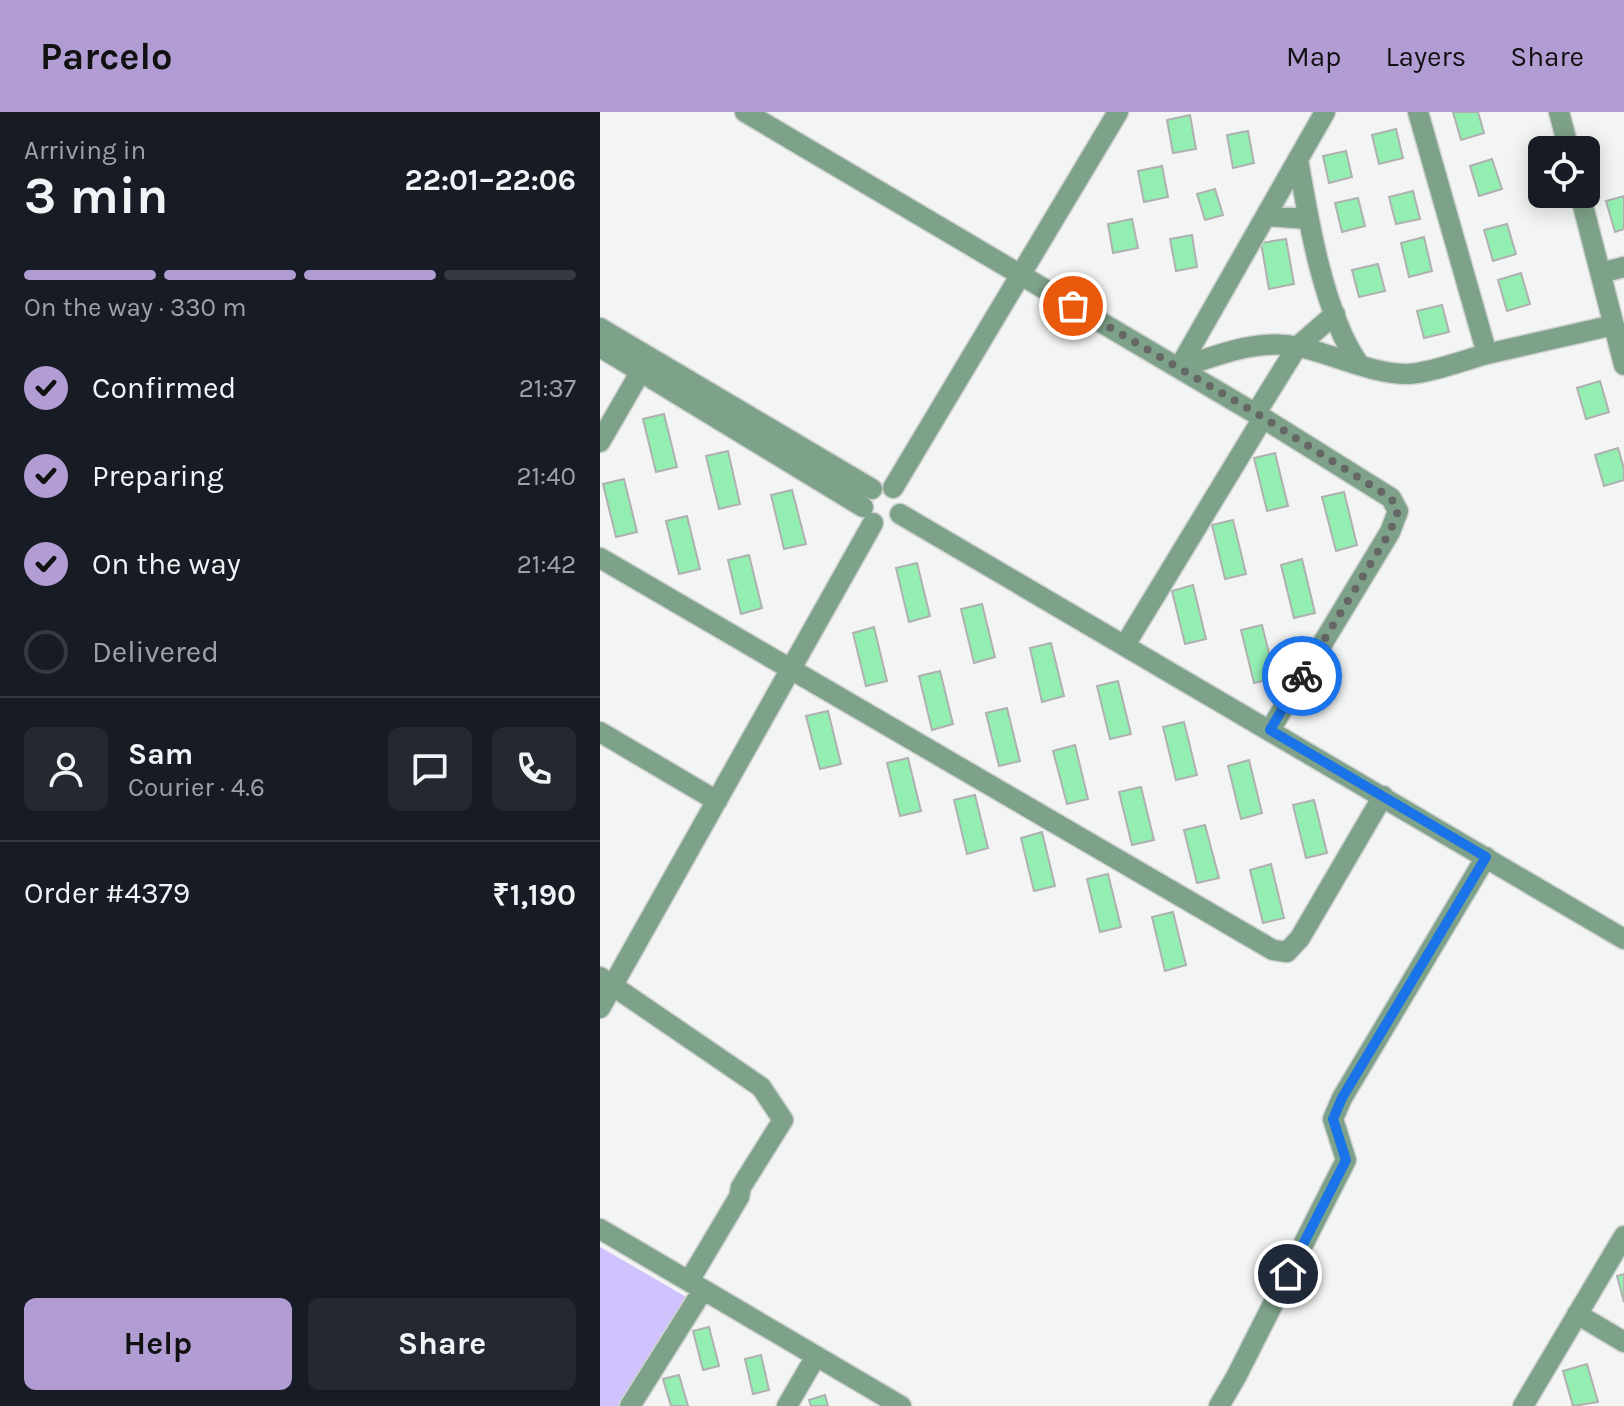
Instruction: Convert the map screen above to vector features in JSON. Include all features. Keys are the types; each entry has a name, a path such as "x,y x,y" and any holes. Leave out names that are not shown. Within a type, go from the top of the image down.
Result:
{"street":[{"path":"745,112 1260,416 1391,498 1398,511 1390,532 1270,730"},
{"path":"600,1008 607,981 717,801 791,668 875,502 1021,275 1118,112"},
{"path":"1179,368 1325,112"},
{"path":"1418,112 1487,354"},
{"path":"1559,112 1565,136"},
{"path":"1298,159 1308,219 1335,314 1345,345 1359,364"},
{"path":"1584,208 1624,365"},
{"path":"1266,216 1308,219"},
{"path":"1601,273 1624,267"},
{"path":"1125,645 1260,416 1297,347 1335,314"},
{"path":"1179,368 1233,350 1268,344 1297,347 1410,374 1614,325"},
{"path":"600,328 875,502 881,525 892,523 900,514 903,504 899,493 875,502 600,347"},
{"path":"600,442 641,371"},
{"path":"900,514 1624,939"},
{"path":"600,558 1273,950 1287,952 1300,938 1383,796"},
{"path":"600,732 717,801"},
{"path":"1219,1406 1346,1160 1333,1119 1342,1098 1486,857"},
{"path":"607,981 761,1087 783,1120 741,1187 696,1285 630,1406"},
{"path":"600,1229 901,1406"},
{"path":"1523,1406 1624,1236"},
{"path":"1577,1314 1624,1342"},
{"path":"787,1406 816,1356"}],"shaded area":[{"path":"600,1247 688,1298 621,1406 600,1406"}],"building":[{"path":"1453,112 1478,112 1484,133 1461,140"},
{"path":"1190,115 1196,149 1173,153 1167,120"},
{"path":"1396,129 1403,158 1379,164 1372,135"},
{"path":"1248,131 1254,163 1233,168 1227,135"},
{"path":"1346,151 1352,177 1329,183 1323,156"},
{"path":"1492,159 1502,189 1479,196 1470,166"},
{"path":"1162,166 1168,197 1144,202 1138,171"},
{"path":"1215,189 1223,215 1205,220 1197,194"},
{"path":"1413,191 1420,219 1396,224 1389,197"},
{"path":"1624,196 1624,229 1615,232 1606,201"},
{"path":"1358,198 1365,226 1342,232 1335,203"},
{"path":"1132,219 1138,248 1113,253 1108,224"},
{"path":"1507,224 1516,254 1493,261 1484,230"},
{"path":"1192,235 1197,267 1176,271 1170,239"},
{"path":"1424,237 1432,271 1409,277 1401,243"},
{"path":"1286,239 1294,284 1269,289 1261,243"},
{"path":"1378,264 1385,291 1359,297 1352,270"},
{"path":"1521,273 1530,304 1507,311 1498,280"},
{"path":"1442,305 1449,332 1424,338 1417,311"},
{"path":"1600,381 1609,412 1586,419 1577,388"},
{"path":"664,414 677,467 656,472 643,419"},
{"path":"1618,448 1624,480 1604,486 1595,455"},
{"path":"728,451 740,504 719,509 706,456"},
{"path":"1275,453 1288,506 1267,511 1254,458"},
{"path":"624,479 637,532 616,537 603,484"},
{"path":"792,490 806,544 784,549 771,495"},
{"path":"1344,492 1357,545 1336,551 1322,497"},
{"path":"687,516 700,569 679,574 666,521"},
{"path":"1233,520 1246,574 1225,579 1212,525"},
{"path":"749,555 762,608 741,614 728,560"},
{"path":"1302,559 1315,613 1294,618 1281,565"},
{"path":"917,563 930,616 909,622 896,568"},
{"path":"1193,585 1206,639 1185,644 1172,591"},
{"path":"982,604 995,657 974,663 961,609"},
{"path":"1262,625 1275,678 1254,683 1241,630"},
{"path":"874,627 887,681 866,686 853,633"},
{"path":"1051,643 1064,696 1042,702 1030,648"},
{"path":"940,671 953,724 932,730 919,676"},
{"path":"1118,681 1131,734 1110,739 1097,686"},
{"path":"1007,708 1020,761 999,766 986,713"},
{"path":"828,711 841,764 820,769 806,716"},
{"path":"1184,722 1197,775 1176,780 1163,727"},
{"path":"1075,745 1088,799 1067,804 1053,751"},
{"path":"908,758 921,811 900,816 887,763"},
{"path":"1249,760 1262,813 1241,819 1228,766"},
{"path":"1141,787 1154,840 1132,845 1119,792"},
{"path":"975,795 988,848 967,854 954,800"},
{"path":"1314,800 1327,853 1306,858 1293,805"},
{"path":"1205,825 1219,878 1197,883 1184,830"},
{"path":"1042,832 1055,886 1034,891 1021,838"},
{"path":"1271,864 1284,918 1263,923 1250,870"},
{"path":"1108,874 1121,927 1100,932 1087,879"},
{"path":"1173,912 1186,965 1165,971 1152,917"},
{"path":"1624,1274 1624,1302 1617,1276"},
{"path":"709,1327 719,1366 703,1370 693,1331"},
{"path":"761,1355 769,1390 753,1394 745,1359"},
{"path":"1587,1364 1598,1402 1573,1406 1563,1371"},
{"path":"679,1375 688,1406 671,1406 663,1379"},
{"path":"825,1395 828,1406 811,1406 809,1400"}],"way so far":[{"path":"1073,306 1256,413 1391,498 1398,511 1390,532 1302,676"}],"route":[{"path":"1288,1274 1346,1160 1333,1119 1342,1098 1486,857 1270,730 1302,676"}]}
